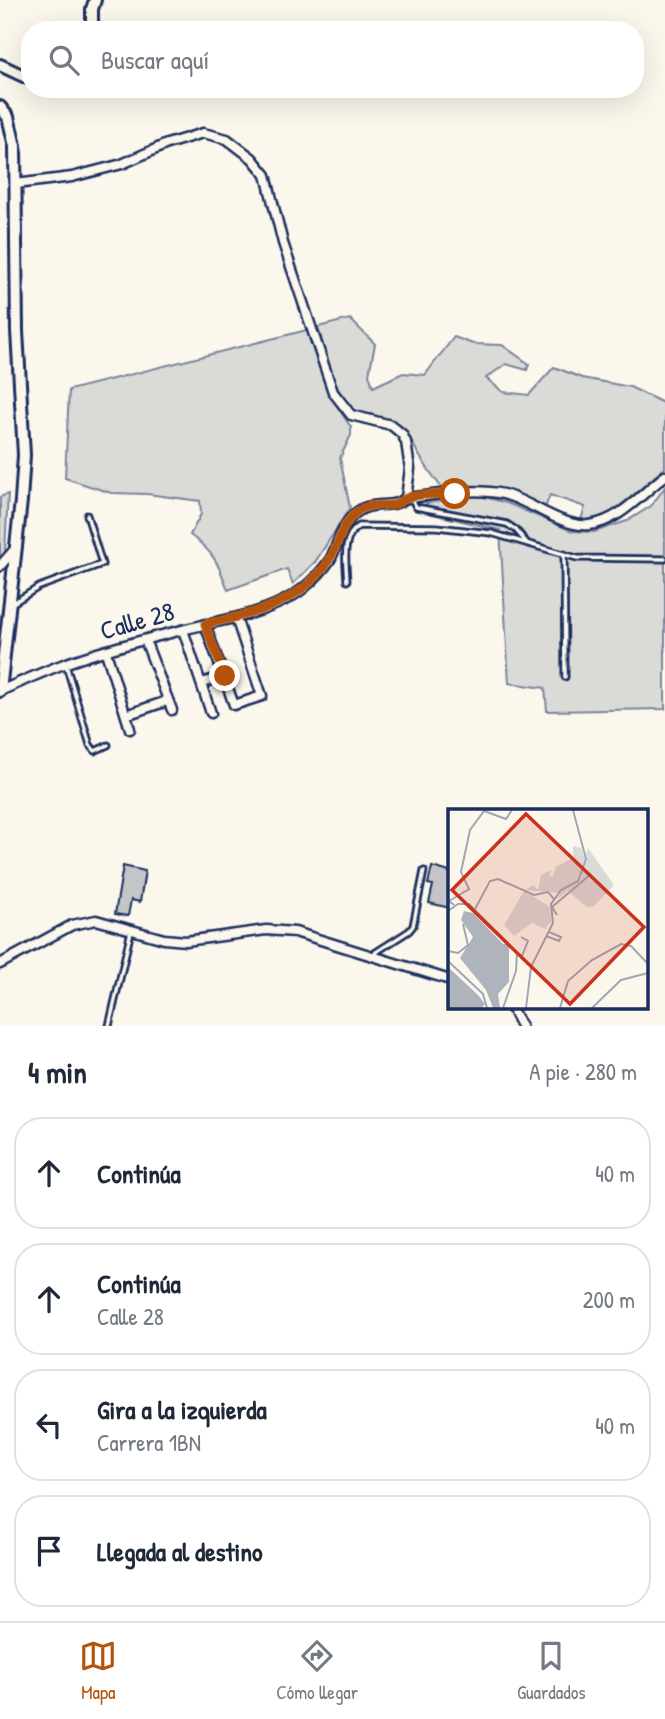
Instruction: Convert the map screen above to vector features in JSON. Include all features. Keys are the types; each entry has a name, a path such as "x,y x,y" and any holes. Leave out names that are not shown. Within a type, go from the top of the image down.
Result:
{"main road":[{"path":"92,21 95,0"},
{"path":"0,65 21,75"},
{"path":"0,107 8,117 14,136 17,331 23,429 21,487 0,691"}],"street":[{"path":"16,184 72,177 122,164 167,144 203,133 227,139 251,158 266,175 283,243 333,392 345,410 359,418 391,425 402,434 409,452 409,497"},
{"name":"Calle 28","path":"0,691 65,663 236,618 291,597 304,589 331,558 340,533 359,511 375,505 393,505 409,497 478,490 514,498 569,522 588,526 627,508 665,476"},
{"path":"0,566 15,550"},
{"path":"205,624 234,705 262,696 236,618"},
{"path":"183,630 211,713"},
{"path":"145,640 172,710"},
{"path":"106,652 130,729"},
{"path":"202,683 225,676"},
{"path":"126,715 167,701"},
{"path":"0,964 72,925 96,920 164,939 186,941 266,930 295,932 448,979"},
{"path":"513,1009 522,1026"}],"lane":[{"path":"409,497 416,507 507,524 527,543"},
{"path":"8,606 39,587 102,564 88,515"},
{"path":"346,580 345,554 348,536 359,526 437,527 491,533 577,558 665,559"},
{"path":"564,554 565,677"},
{"path":"65,663 92,749 95,751 108,745"},
{"path":"371,955 413,926 424,871"},
{"path":"108,1026 131,929"}],"shaded area":[{"path":"350,319 375,344 369,374 373,387 403,373 425,375 454,337 473,344 502,345 529,364 527,370 506,364 486,378 503,392 529,395 554,367 582,378 630,387 665,404 665,468 616,509 594,519 581,520 585,507 550,495 545,508 508,493 484,489 444,491 402,428 388,420 357,413 343,398 332,375 318,327"},
{"path":"307,330 321,372 351,427 351,435 340,458 350,508 315,562 293,584 287,569 228,590 214,559 205,547 190,535 201,514 200,501 147,494 111,493 65,478 69,390"},
{"path":"665,487 665,709 547,711 545,688 509,683 500,530 419,511 427,503 477,495 507,503 572,531 594,532 627,521 651,506"},
{"path":"8,494 4,569 0,573 0,497"}],"building":[{"path":"123,866 145,871 140,902 131,900 128,916 115,914"},
{"path":"432,867 448,871 448,908 429,903 433,885 428,884"}],"route":[{"path":"225,676 205,624 252,613 304,589 331,558 340,533 353,515 366,507 393,505 406,498 455,494"}]}
